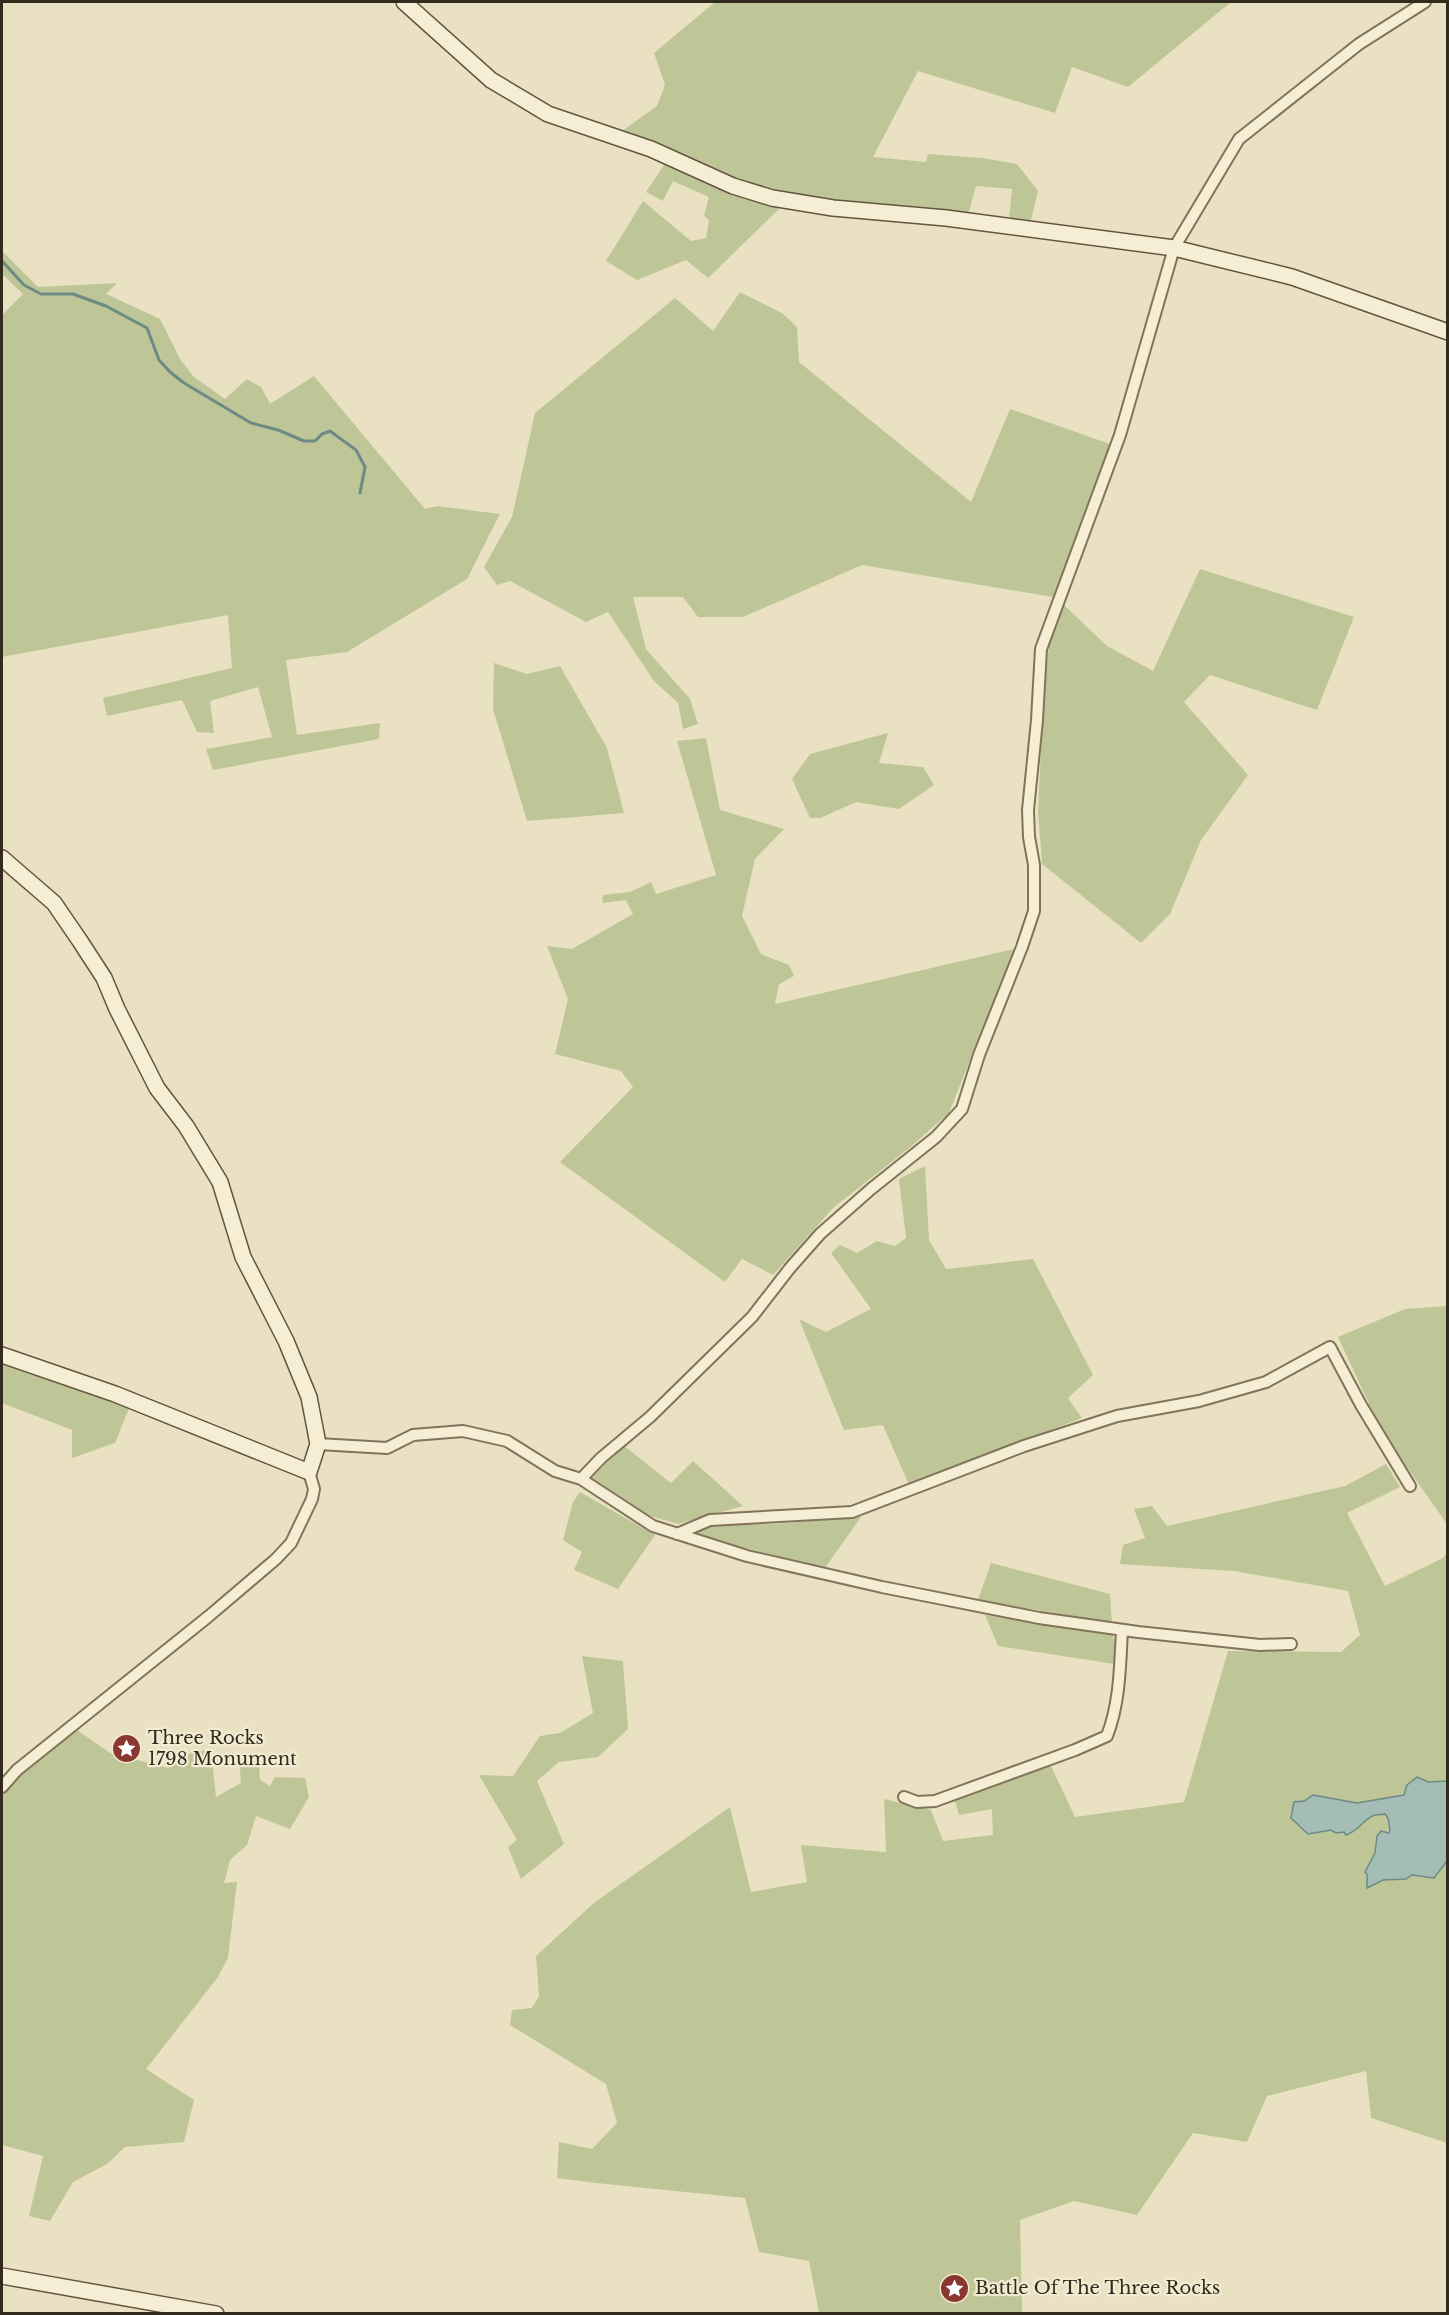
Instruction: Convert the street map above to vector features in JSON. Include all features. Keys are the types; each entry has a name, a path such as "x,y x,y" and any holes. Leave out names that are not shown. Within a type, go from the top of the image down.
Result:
{"street":[{"path":"404,2 491,80 548,114 651,149 733,186 772,198 833,208 946,218 1174,248 1292,277 1448,332"},
{"path":"581,1479 752,1317 820,1234 936,1137 962,1108 979,1055 1034,911 1034,865 1029,837 1028,810 1041,649 1120,435 1174,248 1239,139 1359,44 1425,2"},
{"path":"2,858 54,903 80,941 104,978 157,1088 186,1126 220,1182 243,1257 286,1341 309,1397 318,1444 309,1472 314,1490 312,1499 297,1533 276,1559 209,1616 17,1770 2,1787"},
{"path":"677,1534 710,1521 852,1512 1024,1446 1117,1416 1198,1401 1266,1382 1330,1347 1361,1405 1410,1486"},
{"path":"2,1355 115,1394 309,1472"},
{"path":"318,1444 387,1448 413,1435 463,1431 507,1441 555,1471 581,1479 653,1526 747,1556 882,1587 1039,1618 1122,1630 1260,1645 1291,1644"},
{"path":"904,1797 917,1802 935,1801 1107,1736 1115,1717 1120,1679 1122,1630"},
{"path":"2,2276 216,2313"}],"green space":[{"path":"715,2 1231,2 1128,87 1072,67 1055,113 918,71 873,157 926,162 928,154 983,158 1017,164 1038,191 1030,224 1009,218 1012,189 976,186 968,215 833,203 757,189 704,167 664,145 622,131 657,106 665,85 654,53"},
{"path":"666,162 744,199 780,208 708,278 686,260 637,280 606,261 643,201 691,241 706,238 709,220 704,216 709,197 673,181 663,201 646,192"},
{"path":"2,251 38,287 117,283 106,294 160,319 180,359 193,376 225,399 247,379 261,387 270,404 314,376 425,509 437,506 500,514 467,579 347,652 286,660 297,735 380,723 379,739 213,770 206,749 272,737 258,687 210,701 214,733 197,732 182,700 107,716 103,698 232,668 228,615 2,657 2,315 23,294 2,274"},
{"path":"740,292 782,313 797,327 799,362 971,502 1010,409 1110,444 1090,508 1053,597 862,565 743,617 698,617 683,597 633,597 646,649 690,699 698,724 683,729 678,703 654,681 608,612 586,622 510,581 497,585 484,567 512,517 535,413 675,298 713,331"},
{"path":"1200,569 1354,617 1317,710 1210,675 1184,702 1248,775 1201,840 1170,914 1141,943 1042,864 1038,811 1044,684 1050,639 1064,605 1107,646 1153,671"},
{"path":"494,663 527,674 560,666 607,748 624,813 527,821 493,709"},
{"path":"888,733 879,763 923,767 934,785 899,809 856,802 820,818 810,818 792,779 810,754"},
{"path":"706,738 720,810 784,829 755,859 742,916 761,954 789,965 794,976 779,984 775,1004 1014,949 949,1113 908,1149 833,1208 773,1275 742,1259 725,1282 560,1162 633,1087 621,1071 555,1054 568,999 547,946 572,949 633,914 626,900 602,903 603,895 630,892 651,882 656,894 716,875 677,741"},
{"path":"925,1166 929,1240 946,1269 1033,1259 1093,1375 1068,1398 1082,1418 909,1485 883,1425 844,1430 799,1319 826,1332 871,1309 831,1253 840,1245 857,1253 877,1241 895,1246 906,1238 899,1179"},
{"path":"1447,1306 1447,1524 1382,1432 1338,1337 1405,1309"},
{"path":"2,1361 130,1406 115,1443 72,1458 72,1430 2,1403"},
{"path":"623,1445 671,1483 693,1461 743,1506 678,1524 647,1515 591,1479"},
{"path":"1386,1464 1400,1487 1347,1513 1385,1586 1443,1558 1447,1553 1447,2143 1371,2118 1366,2071 1267,2096 1247,2142 1193,2133 1137,2215 1074,2201 1020,2220 1022,2313 819,2313 809,2261 759,2252 745,2198 557,2178 559,2142 592,2149 617,2123 606,2084 510,2025 512,2010 532,2008 539,1996 536,1956 595,1902 730,1807 751,1892 807,1882 801,1845 886,1852 884,1799 931,1810 943,1841 993,1835 992,1809 959,1815 954,1798 1050,1764 1075,1817 1184,1802 1228,1651 1341,1652 1360,1635 1348,1591 1234,1571 1120,1564 1123,1545 1145,1538 1134,1509 1152,1506 1167,1526 1345,1486"},
{"path":"580,1492 655,1535 618,1589 574,1570 582,1552 563,1540 573,1502"},
{"path":"861,1517 825,1568 692,1534 715,1525 775,1524"},
{"path":"991,1563 1110,1594 1112,1623 978,1600"},
{"path":"985,1615 1112,1634 1118,1650 1114,1664 998,1646"},
{"path":"582,1656 623,1661 628,1729 598,1757 559,1762 537,1781 564,1844 521,1879 508,1847 517,1840 479,1775 513,1776 540,1736 560,1733 593,1713"},
{"path":"77,1730 110,1753 168,1768 183,1755 211,1749 216,1797 241,1783 239,1757 259,1762 260,1780 270,1786 275,1777 305,1778 309,1797 290,1829 256,1816 247,1845 230,1860 224,1883 237,1882 228,1958 218,1977 146,2069 194,2100 184,2142 125,2147 107,2164 73,2182 50,2221 29,2216 43,2156 2,2145 2,1796 20,1775"}],"water":[{"path":"1417,1777 1428,1782 1447,1781 1447,1861 1434,1878 1412,1875 1406,1879 1383,1880 1367,1888 1365,1872 1375,1853 1377,1836 1381,1831 1389,1833 1390,1830 1385,1814 1371,1817 1346,1835 1344,1832 1336,1833 1331,1830 1308,1834 1291,1818 1294,1802 1304,1801 1313,1795 1357,1803 1404,1795 1407,1785"}],"waterway":[{"path":"2,261 24,285 41,294 73,294 106,306 147,328 159,360 170,372 184,383 251,423 278,430 304,441 315,441 322,434 330,431 356,450 365,467 360,493"}],"place":[{"name":"Three Rocks 1798 Monument","path":"127,1748"},
{"name":"Battle Of The Three Rocks","path":"954,2288"}]}
